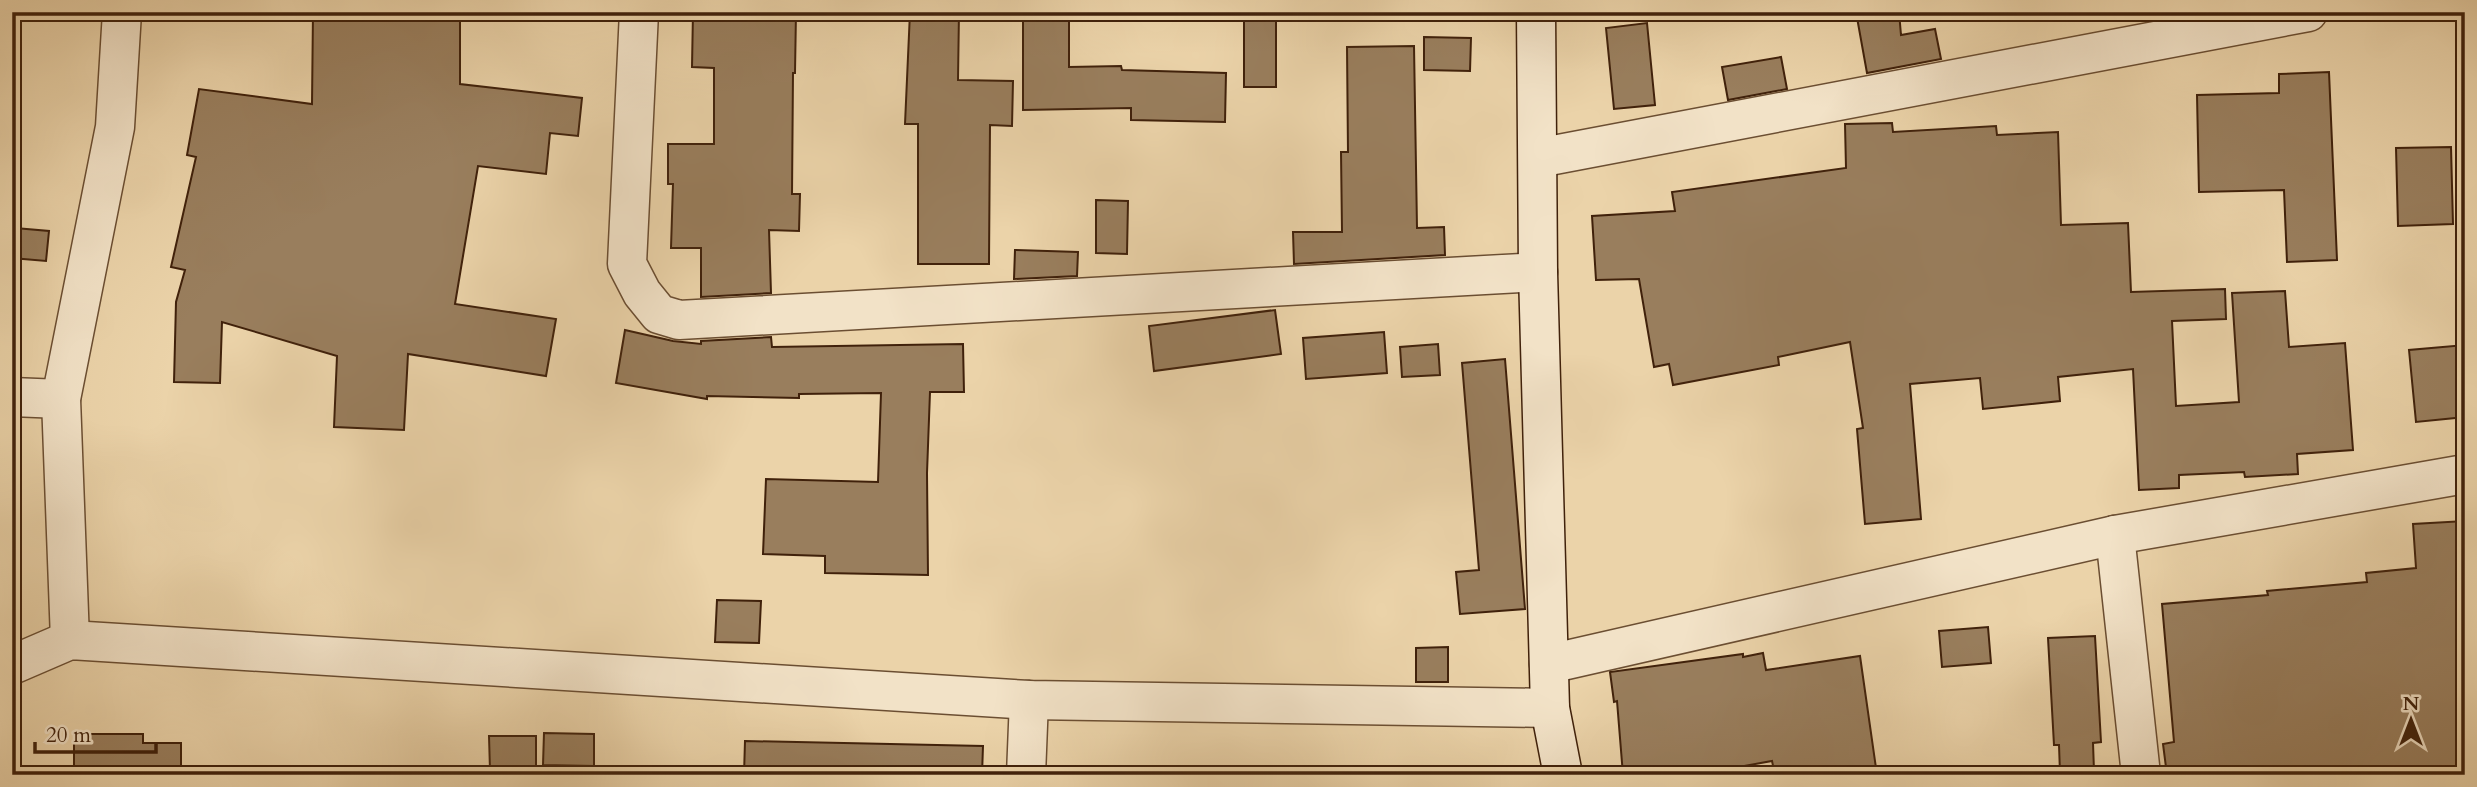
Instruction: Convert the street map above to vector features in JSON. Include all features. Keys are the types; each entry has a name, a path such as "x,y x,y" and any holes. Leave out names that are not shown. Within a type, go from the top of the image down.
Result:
{"street":[{"path":"69,640 61,399 115,127 122,12"},
{"path":"639,12 628,264 642,293 659,314 679,320 1538,272"},
{"path":"1536,12 1538,272 1550,708 1563,775"},
{"path":"1538,158 2308,12"},
{"path":"12,397 61,399"},
{"path":"1549,664 2115,535 2465,474"},
{"path":"2115,535 2141,775"},
{"path":"12,665 69,640 1029,700 1550,708"},
{"path":"1026,775 1029,700"}],"building":[{"path":"313,12 460,14 460,84 582,98 578,136 550,133 546,174 478,166 455,304 556,319 546,376 408,354 404,430 334,427 337,356 222,322 220,383 174,382 176,302 185,270 171,267 196,157 187,155 199,89 312,104"},
{"path":"693,12 796,12 792,194 800,194 799,231 769,230 771,293 701,297 701,248 671,248 673,184 668,184 668,144 714,144 714,68 692,67"},
{"path":"910,12 959,12 958,80 1013,81 1012,126 990,125 989,264 918,264 918,124 905,124"},
{"path":"1023,12 1069,12 1069,67 1121,66 1122,70 1226,73 1225,122 1131,120 1131,108 1023,110"},
{"path":"1244,12 1276,12 1276,87 1244,87"},
{"path":"1856,12 1899,12 1901,35 1935,29 1941,59 1867,73"},
{"path":"1647,23 1655,105 1614,109 1606,28"},
{"path":"1424,37 1471,38 1470,71 1424,70"},
{"path":"1414,46 1417,228 1444,227 1445,255 1294,264 1293,232 1342,232 1341,152 1348,152 1347,47"},
{"path":"1781,57 1787,89 1728,100 1722,67"},
{"path":"2329,72 2337,260 2287,262 2284,190 2199,192 2197,95 2279,93 2279,74"},
{"path":"1892,123 1893,132 1996,126 1997,135 2058,132 2061,225 2128,223 2131,292 2225,289 2226,319 2172,321 2176,406 2239,402 2232,293 2285,291 2289,347 2345,343 2353,450 2297,454 2298,474 2245,477 2244,472 2179,475 2179,488 2139,490 2133,369 2058,377 2060,401 1983,409 1980,378 1910,384 1921,519 1865,524 1857,429 1863,428 1850,342 1778,357 1779,365 1673,385 1669,364 1654,367 1639,279 1596,280 1592,216 1675,211 1672,192 1846,168 1845,124"},
{"path":"2451,147 2453,224 2398,226 2396,148"},
{"path":"1096,200 1128,201 1127,254 1096,253"},
{"path":"15,228 49,231 46,261 12,258"},
{"path":"1015,250 1078,252 1077,276 1014,279"},
{"path":"1275,310 1281,354 1154,371 1149,326"},
{"path":"625,330 673,341 701,344 701,341 771,337 772,347 963,344 964,392 930,392 927,473 928,575 825,573 825,556 763,554 766,479 878,482 881,393 799,394 799,398 707,396 707,399 616,383"},
{"path":"1384,332 1387,373 1306,379 1303,338"},
{"path":"1438,344 1440,375 1402,377 1400,347"},
{"path":"2465,345 2465,417 2416,422 2409,350"},
{"path":"1505,359 1525,609 1460,614 1456,572 1479,570 1462,363"},
{"path":"2465,521 2465,775 2167,775 2163,744 2174,742 2162,604 2268,595 2267,591 2367,582 2366,573 2416,568 2413,524"},
{"path":"717,600 761,601 759,643 715,642"},
{"path":"1988,627 1991,663 1942,667 1939,631"},
{"path":"2095,636 2101,742 2093,743 2094,771 2060,773 2059,745 2054,745 2048,638"},
{"path":"1448,647 1448,682 1416,682 1416,648"},
{"path":"1763,653 1766,670 1860,656 1877,775 1775,775 1772,761 1694,775 1623,775 1617,701 1614,702 1610,672"},
{"path":"544,733 594,734 594,766 543,765"},
{"path":"74,734 143,734 143,743 181,743 181,775 74,775"},
{"path":"489,736 536,736 536,769 490,770"},
{"path":"745,741 983,746 982,775 744,775"}]}
